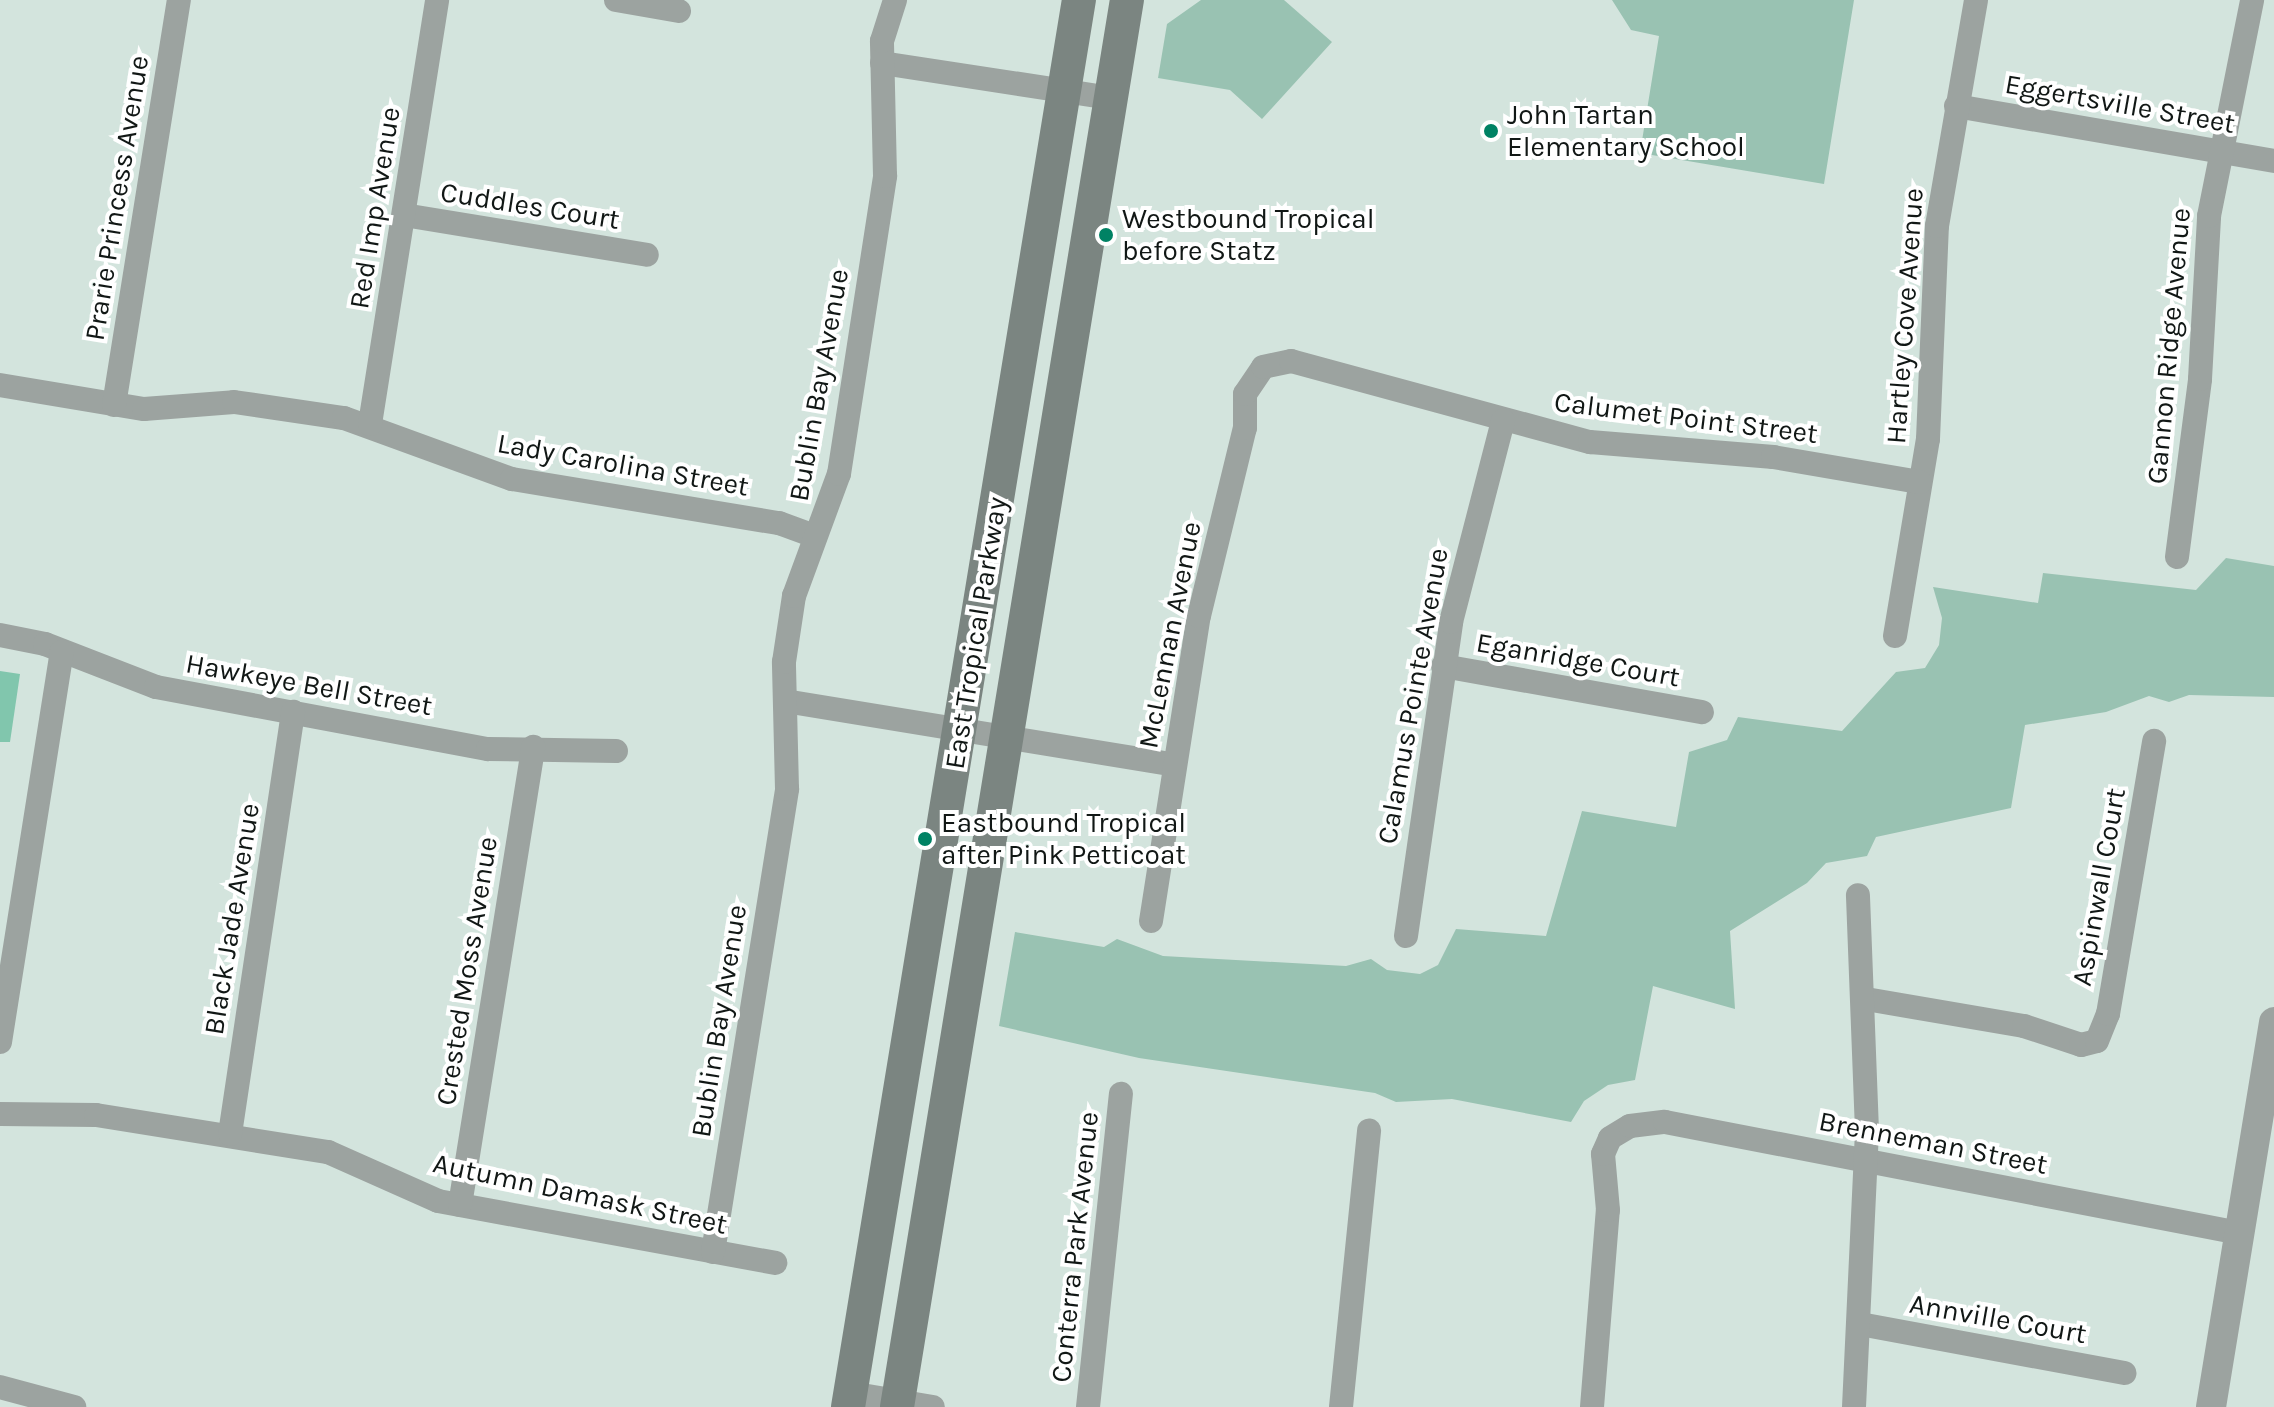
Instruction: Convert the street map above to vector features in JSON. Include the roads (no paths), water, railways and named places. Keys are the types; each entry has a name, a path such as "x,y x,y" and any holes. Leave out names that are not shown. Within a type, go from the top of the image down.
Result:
{"main road":[{"name":"East Tropical Parkway","path":"897,1404 1064,91 1079,0"},
{"name":"East Tropical Parkway","path":"849,1400 1111,98 1127,0"}],"street":[{"name":"Prarie Princess Avenue","path":"114,405 179,0"},
{"name":"Red Imp Avenue","path":"370,424 437,0"},
{"path":"616,0 679,11"},
{"name":"Bublin Bay Avenue","path":"713,1252 787,789 785,701 794,596 839,474 885,176 882,63 895,0"},
{"name":"Hartley Cove Avenue","path":"1895,636 1932,391 1937,226 1976,0"},
{"name":"Gannon Ridge Avenue","path":"2177,557 2200,379 2201,279 2221,152 2252,0"},
{"path":"882,63 1111,98"},
{"name":"Eggertsville Street","path":"1956,106 2274,161"},
{"name":"Cuddles Court","path":"404,215 647,255"},
{"name":"Calumet Point Street","path":"1263,367 1291,361 1503,421 1590,442 1773,457 1920,482"},
{"name":"McLennan Avenue","path":"1151,921 1199,616 1245,428 1245,394 1263,367"},
{"name":"Lady Carolina Street","path":"0,385 156,410 234,402 370,424 512,479 779,523 814,536"},
{"name":"Calamus Pointe Avenue","path":"1406,936 1443,666 1503,421"},
{"name":"Hawkeye Bell Street","path":"0,635 62,652 156,687 488,749 533,747 616,751"},
{"path":"0,1042 62,652"},
{"name":"Eganridge Court","path":"1443,666 1702,712"},
{"path":"785,701 1174,765"},
{"name":"Black Jade Avenue","path":"230,1134 293,712"},
{"name":"Aspinwall Court","path":"1866,999 2024,1026 2081,1045 2097,1041 2108,1014 2154,741"},
{"name":"Crested Moss Avenue","path":"460,1205 533,747"},
{"path":"1854,1407 1866,1161 1866,999 1858,895"},
{"path":"2211,1407 2274,1022"},
{"name":"Conterra Park Avenue","path":"1088,1407 1121,1094"},
{"name":"Autumn Damask Street","path":"0,1114 96,1115 328,1152 422,1195 460,1205 775,1263"},
{"name":"Brenneman Street","path":"1592,1407 1608,1210 1603,1154 1615,1132 1665,1122 2239,1233"},
{"path":"1341,1407 1369,1130"},
{"name":"Annville Court","path":"1860,1324 2125,1373"},
{"path":"0,1387 74,1407"},
{"path":"849,1400 933,1407"}],"place":[{"name":"John Tartan Elementary School","path":"1491,131"},
{"name":"Westbound Tropical before Statz","path":"1106,235"},
{"name":"Eastbound Tropical after Pink Petticoat","path":"925,839"}]}
